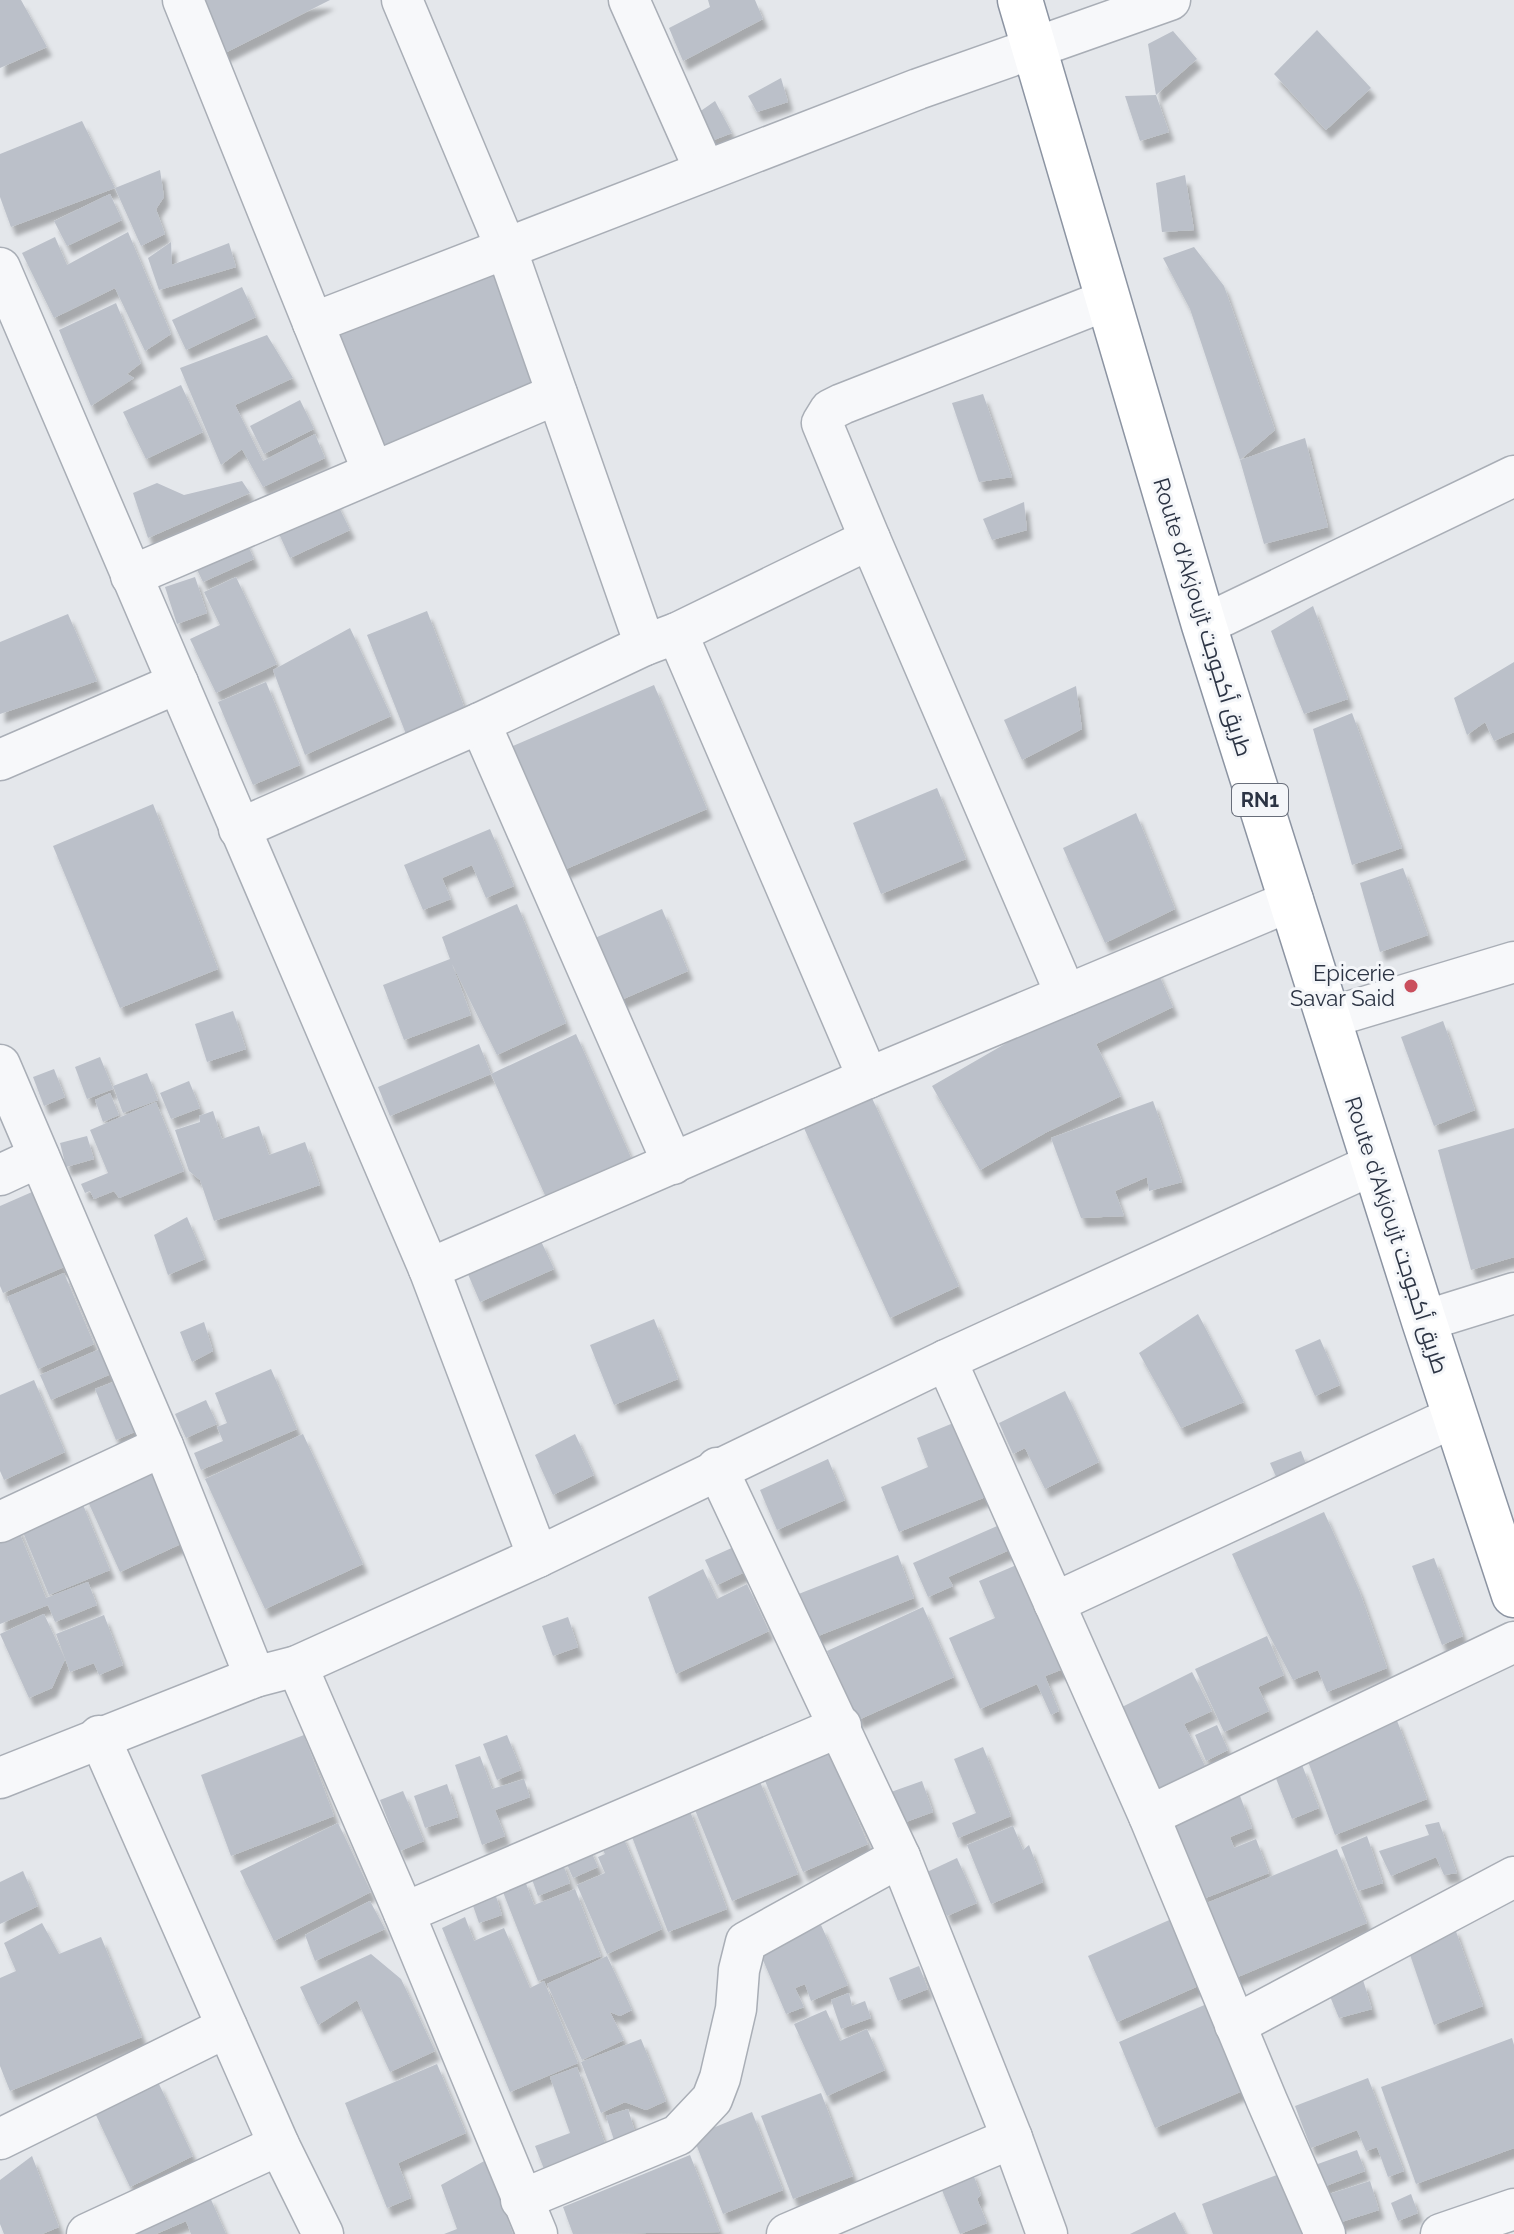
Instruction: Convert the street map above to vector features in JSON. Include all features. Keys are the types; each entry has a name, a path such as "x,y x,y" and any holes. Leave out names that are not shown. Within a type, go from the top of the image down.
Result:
{"highway":[{"name":"Route d'Akjoujt طريق أكجوجت","path":"1020,0 1204,625 1514,1595"}],"street":[{"path":"183,0 373,472"},
{"path":"402,0 506,248 557,394 661,639 868,1078"},
{"path":"629,0 705,171"},
{"path":"313,323 918,89 1170,0"},
{"path":"0,268 429,1269 538,1557"},
{"path":"1066,995 822,423 830,410 1107,300"},
{"path":"131,576 557,394"},
{"path":"1204,625 1514,476"},
{"path":"239,829 480,723 870,539"},
{"path":"0,760 178,683"},
{"path":"480,723 673,1164"},
{"path":"429,1269 868,1078 1293,900"},
{"path":"1328,1018 1514,962"},
{"path":"0,1065 163,1446 255,1677"},
{"path":"0,1175 39,1157"},
{"path":"0,1778 99,1736 255,1677 297,1666 538,1557 946,1360 1374,1164"},
{"path":"1424,1321 1514,1293"},
{"path":"946,1360 1149,1816 1325,2234"},
{"path":"1054,1603 1456,1416"},
{"path":"0,1522 163,1446"},
{"path":"717,1468 900,1857 1047,2234"},
{"path":"1149,1816 1514,1642"},
{"path":"297,1666 404,1913 529,2217 678,2135 712,2099 736,2009 739,1970 746,1942 900,1857"},
{"path":"404,1913 841,1726"},
{"path":"99,1736 279,2145 323,2234"},
{"path":"1235,2025 1514,1877"},
{"path":"0,2139 227,2027"},
{"path":"787,2234 1012,2138"},
{"path":"87,2234 279,2145"},
{"path":"1441,2234 1514,2209"}],"building":[{"path":"0,0 21,0 47,47 0,68"},
{"path":"200,0 330,0 217,57"},
{"path":"708,0 755,0 763,19 683,61 669,28 710,7"},
{"path":"1317,30 1371,88 1326,130 1274,74"},
{"path":"1173,31 1197,59 1156,95 1148,44"},
{"path":"781,78 788,102 757,112 748,96"},
{"path":"1156,95 1169,132 1140,141 1125,96"},
{"path":"715,101 732,133 706,143 695,115"},
{"path":"82,121 115,188 11,227 0,197 0,154"},
{"path":"160,170 164,197 156,209 165,234 141,246 115,188"},
{"path":"1185,175 1194,230 1162,232 1156,183"},
{"path":"110,194 122,220 67,246 54,221"},
{"path":"128,232 171,334 145,351 115,288 54,318 22,253 55,237 67,265"},
{"path":"171,242 172,265 229,243 236,267 159,290 148,258"},
{"path":"1194,247 1224,286 1275,430 1240,460 1190,309 1163,258"},
{"path":"499,258 545,391 376,459 320,331"},
{"path":"242,287 256,317 186,350 172,320"},
{"path":"116,303 141,363 127,374 134,378 91,406 59,330"},
{"path":"267,335 293,378 235,405 263,461 315,434 325,458 263,487 242,449 221,465 180,368"},
{"path":"181,385 203,432 146,459 123,412"},
{"path":"983,394 1012,477 979,482 952,403"},
{"path":"300,400 314,429 264,454 250,426"},
{"path":"1305,438 1328,527 1264,544 1240,460"},
{"path":"242,481 250,493 148,538 133,493 157,483 184,495"},
{"path":"334,497 350,530 290,558 275,525"},
{"path":"1024,502 1027,530 992,540 983,519"},
{"path":"243,535 254,559 203,582 192,559"},
{"path":"195,577 207,613 177,624 165,587"},
{"path":"236,577 277,664 216,693 190,639 220,625 204,592"},
{"path":"1313,606 1348,699 1304,714 1271,631"},
{"path":"427,611 465,709 406,734 367,635"},
{"path":"68,614 97,681 0,714 0,642"},
{"path":"350,628 391,716 305,755 273,670"},
{"path":"1514,662 1514,732 1494,741 1485,722 1467,735 1454,698"},
{"path":"266,682 300,765 253,785 218,702"},
{"path":"654,685 707,809 559,872 506,749"},
{"path":"1076,686 1082,729 1022,760 1004,720"},
{"path":"1352,713 1402,848 1352,865 1313,729"},
{"path":"937,788 966,859 881,894 853,823"},
{"path":"153,804 218,969 120,1008 53,846"},
{"path":"1136,813 1175,909 1105,943 1063,848"},
{"path":"490,829 514,886 486,898 472,865 442,878 451,899 423,910 404,865"},
{"path":"1403,868 1428,935 1380,952 1360,883"},
{"path":"517,904 566,1023 497,1055 452,964 471,1015 404,1040 383,985 450,959 442,937"},
{"path":"662,909 688,971 614,1003 588,941"},
{"path":"1156,968 1173,1007 1096,1044 1121,1096 1045,1133 980,1170 932,1086 1076,1003"},
{"path":"233,1011 246,1049 207,1062 195,1024"},
{"path":"1443,1021 1475,1110 1434,1126 1401,1037"},
{"path":"576,1034 633,1162 548,1202 491,1074"},
{"path":"479,1044 491,1074 390,1116 378,1087"},
{"path":"100,1057 113,1089 87,1099 75,1067"},
{"path":"54,1069 65,1097 44,1106 33,1077"},
{"path":"147,1073 158,1100 123,1113 113,1086"},
{"path":"189,1081 200,1108 171,1119 160,1093"},
{"path":"110,1093 119,1115 103,1122 95,1100"},
{"path":"871,1096 959,1286 890,1318 803,1126"},
{"path":"1153,1101 1182,1182 1149,1191 1147,1177 1115,1191 1124,1216 1081,1218 1051,1138"},
{"path":"156,1102 184,1171 119,1198 114,1191 94,1199 90,1191 85,1193 81,1184 108,1173 90,1130"},
{"path":"213,1111 222,1139 259,1126 269,1155 305,1142 320,1185 214,1221 200,1180 189,1171 175,1130 200,1122 199,1116"},
{"path":"1514,1128 1514,1257 1471,1270 1438,1150"},
{"path":"87,1136 94,1159 66,1167 60,1143"},
{"path":"32,1192 64,1267 3,1293 0,1286 0,1206"},
{"path":"187,1217 205,1259 168,1275 154,1235"},
{"path":"540,1239 554,1269 480,1302 467,1272"},
{"path":"64,1273 94,1344 38,1369 7,1297"},
{"path":"1198,1314 1244,1402 1181,1428 1139,1353"},
{"path":"654,1319 678,1379 614,1405 590,1345"},
{"path":"204,1322 213,1351 192,1362 180,1332"},
{"path":"1320,1339 1340,1385 1315,1396 1295,1350"},
{"path":"100,1349 111,1374 51,1400 40,1375"},
{"path":"271,1369 297,1429 201,1470 194,1453 223,1441 217,1427 227,1423 215,1393"},
{"path":"34,1380 65,1452 4,1480 0,1471 0,1395"},
{"path":"116,1381 137,1431 116,1440 95,1389"},
{"path":"1065,1391 1099,1462 1045,1489 1025,1448 1013,1454 999,1423"},
{"path":"206,1400 217,1424 186,1438 175,1414"},
{"path":"963,1419 993,1494 899,1532 881,1487 928,1467 917,1438"},
{"path":"303,1434 363,1564 265,1609 205,1479"},
{"path":"575,1434 594,1475 553,1495 535,1455"},
{"path":"1301,1451 1308,1469 1278,1481 1270,1463"},
{"path":"828,1459 845,1500 777,1530 760,1490"},
{"path":"148,1466 183,1543 120,1572 85,1495"},
{"path":"81,1500 110,1570 49,1595 20,1525"},
{"path":"1324,1512 1359,1590 1387,1668 1327,1692 1318,1670 1293,1680 1232,1554"},
{"path":"1004,1523 1014,1548 948,1577 953,1586 928,1597 913,1563"},
{"path":"16,1524 46,1598 88,1582 97,1605 55,1622 48,1605 0,1624 0,1531"},
{"path":"736,1546 747,1571 717,1585 705,1560"},
{"path":"898,1555 914,1598 813,1638 796,1595"},
{"path":"1434,1558 1463,1636 1442,1645 1412,1566"},
{"path":"1021,1563 1066,1668 1045,1676 1059,1711 1051,1715 1037,1684 980,1709 949,1638 995,1618 979,1581"},
{"path":"703,1569 717,1599 747,1584 769,1631 676,1674 648,1597"},
{"path":"923,1607 954,1677 858,1720 827,1651"},
{"path":"44,1614 65,1659 52,1688 29,1698 0,1634"},
{"path":"104,1615 123,1665 99,1675 94,1663 70,1672 56,1634"},
{"path":"568,1617 578,1647 553,1656 542,1626"},
{"path":"1267,1636 1284,1675 1258,1687 1269,1711 1224,1732 1195,1669"},
{"path":"1192,1672 1212,1711 1184,1724 1205,1766 1156,1790 1116,1710"},
{"path":"1396,1718 1427,1799 1335,1835 1305,1753"},
{"path":"1217,1725 1228,1750 1206,1761 1195,1735"},
{"path":"304,1735 334,1816 231,1856 201,1775"},
{"path":"507,1735 521,1770 497,1780 483,1744"},
{"path":"826,1743 868,1844 803,1872 763,1776"},
{"path":"983,1747 1011,1816 958,1838 952,1823 976,1813 954,1759"},
{"path":"480,1756 492,1789 524,1779 530,1797 495,1810 505,1836 482,1845 455,1765"},
{"path":"1302,1765 1319,1808 1292,1819 1275,1776"},
{"path":"758,1777 798,1874 732,1901 693,1805"},
{"path":"922,1781 933,1812 903,1823 891,1792"},
{"path":"447,1784 458,1817 425,1828 414,1796"},
{"path":"403,1791 424,1841 400,1851 380,1800"},
{"path":"1240,1796 1252,1828 1230,1837 1234,1848 1256,1839 1269,1873 1203,1899 1173,1823"},
{"path":"688,1806 727,1909 668,1932 629,1829"},
{"path":"1439,1822 1457,1873 1444,1875 1436,1857 1391,1876 1379,1851 1429,1835 1425,1825"},
{"path":"338,1823 371,1892 274,1941 240,1871"},
{"path":"1013,1826 1023,1850 1029,1845 1043,1882 991,1904 967,1845"},
{"path":"621,1832 662,1929 607,1954 577,1885 605,1873 598,1857 605,1854 599,1842"},
{"path":"1367,1836 1383,1883 1358,1891 1341,1847"},
{"path":"588,1845 598,1867 573,1878 563,1855"},
{"path":"1337,1849 1367,1923 1233,1979 1202,1905"},
{"path":"957,1858 977,1903 947,1916 927,1872"},
{"path":"561,1859 570,1883 538,1896 529,1871"},
{"path":"23,1871 38,1906 0,1924 0,1882"},
{"path":"524,1878 534,1905 575,1889 601,1956 538,1981 501,1887"},
{"path":"494,1890 502,1915 479,1923 470,1897"},
{"path":"370,1901 385,1929 315,1961 305,1935"},
{"path":"465,1917 474,1941 504,1928 530,1988 544,1981 578,2063 510,2092 442,1928"},
{"path":"1176,1917 1205,1983 1117,2022 1088,1956"},
{"path":"42,1923 59,1954 101,1937 142,2037 10,2091 0,2066 0,1978 16,1971 4,1943"},
{"path":"821,1925 848,1985 811,2001 805,1984 795,1988 804,2007 786,2014 760,1953"},
{"path":"1454,1926 1483,2006 1434,2025 1406,1943"},
{"path":"371,1954 401,1979 435,2051 390,2072 357,2000 318,2025 300,1987"},
{"path":"607,1956 632,2010 620,2016 610,2012 624,2040 582,2060 547,1984"},
{"path":"919,1966 928,1989 898,2001 889,1978"},
{"path":"1363,1980 1372,2009 1339,2018 1329,1994"},
{"path":"849,1993 852,2006 865,2001 871,2018 841,2029 831,2000"},
{"path":"1209,2003 1245,2090 1155,2128 1119,2042"},
{"path":"826,2010 840,2041 867,2029 885,2070 827,2096 794,2024"},
{"path":"1512,2038 1514,2148 1416,2184 1381,2087"},
{"path":"641,2039 666,2101 646,2110 625,2102 601,2113 581,2062"},
{"path":"437,2064 466,2133 398,2163 411,2198 387,2208 345,2103"},
{"path":"577,2067 606,2146 544,2169 535,2146 570,2133 550,2077"},
{"path":"1368,2078 1404,2171 1388,2177 1377,2147 1366,2151 1357,2130 1311,2148 1295,2106"},
{"path":"158,2082 193,2156 130,2187 95,2113"},
{"path":"821,2093 853,2176 793,2199 761,2116"},
{"path":"628,2109 635,2132 614,2140 606,2116"},
{"path":"752,2112 783,2190 723,2214 693,2136"},
{"path":"1357,2150 1365,2171 1323,2187 1315,2165"},
{"path":"690,2155 720,2232 573,2234 563,2207"},
{"path":"32,2156 59,2227 42,2234 4,2234 0,2224 0,2180"},
{"path":"486,2160 513,2234 444,2234 457,2229 441,2185"},
{"path":"971,2169 981,2195 977,2199 987,2223 960,2234 939,2183"},
{"path":"1292,2169 1317,2234 1213,2234 1202,2204"},
{"path":"1370,2181 1379,2210 1335,2224 1326,2195"},
{"path":"1411,2194 1418,2213 1398,2221 1391,2203"},
{"path":"209,2195 226,2234 191,2234 186,2221 156,2234 120,2234"},
{"path":"1175,2212 1186,2234 1130,2234"}],"place":[{"name":"Epicerie Savar Said","path":"1411,986"}]}
